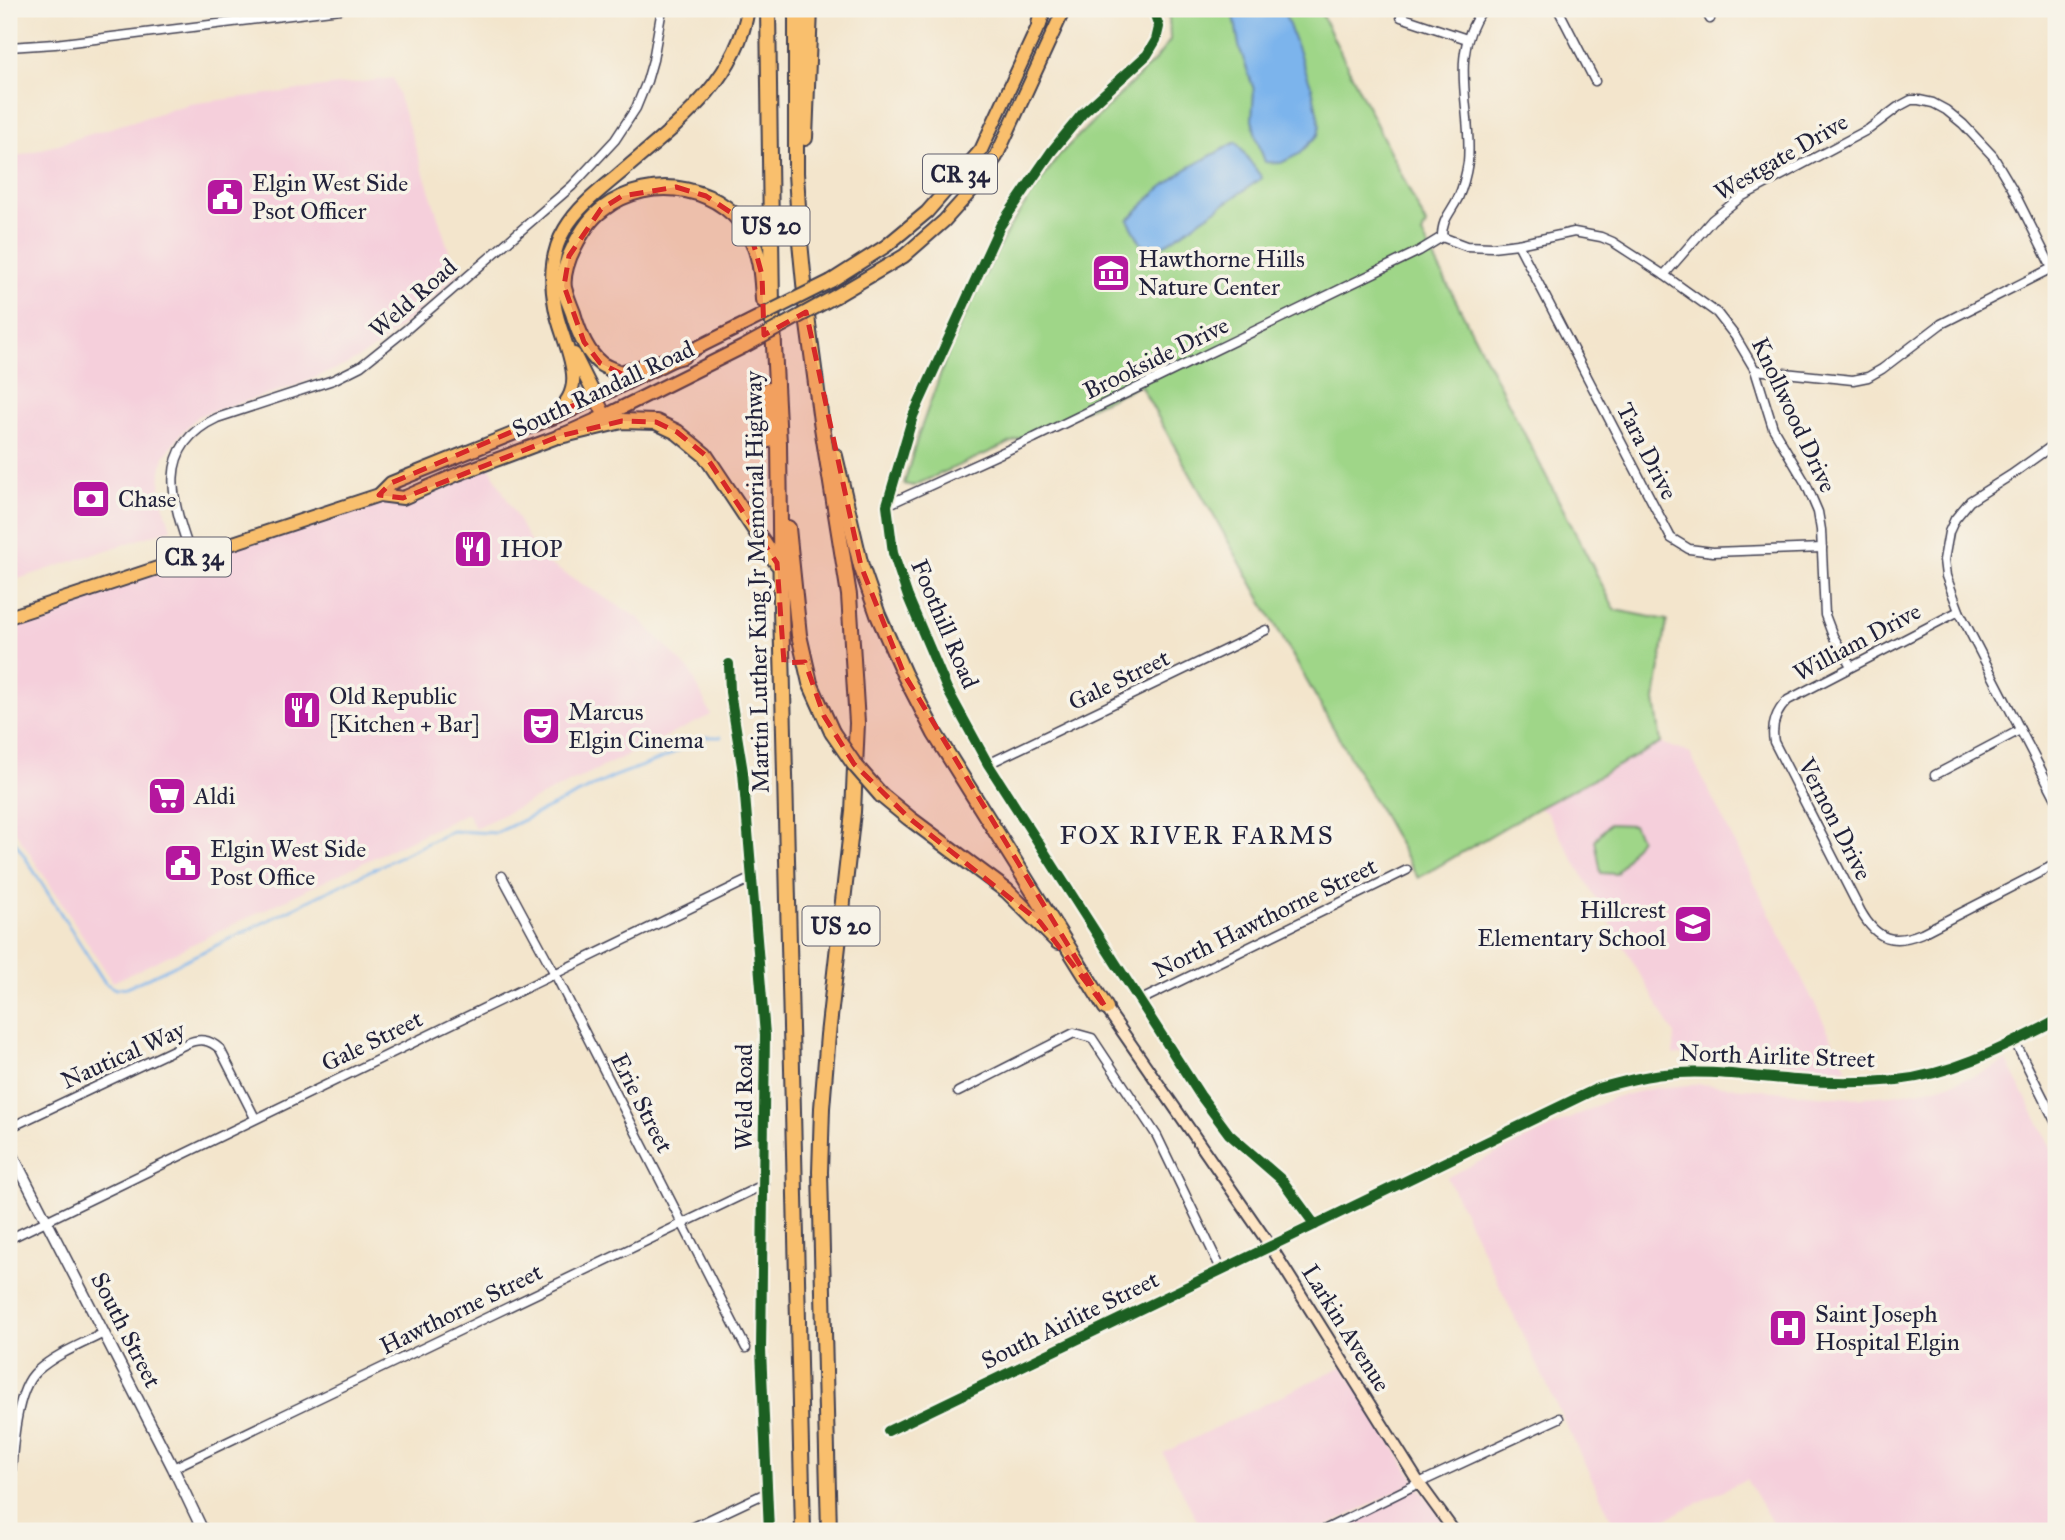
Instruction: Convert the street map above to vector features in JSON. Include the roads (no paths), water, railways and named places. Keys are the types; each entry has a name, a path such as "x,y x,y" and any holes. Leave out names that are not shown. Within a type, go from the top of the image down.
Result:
{"highway":[{"name":"Martin Luther King Jr Memorial Highway","path":"768,9 772,307 779,443 780,607 803,1531"},
{"name":"US 20","path":"796,9 796,173 807,324 849,595 857,723 852,823 822,1108 820,1172 829,1531"},
{"path":"796,173 805,139 810,9"},
{"path":"1039,24 1044,9"},
{"path":"683,356 620,373 600,363 578,329 564,286 569,256 582,231 601,209 622,196 651,188 676,187 706,196 730,212 747,232 759,257 780,607"},
{"path":"807,324 861,566 878,615 935,734 1106,1008"},
{"path":"561,436 622,421 656,422 677,432 705,455 777,562"},
{"path":"779,443 799,635 810,683 832,732 854,764 881,794 1007,891 1040,922 1062,947 1106,1008"}],"main road":[{"path":"533,428 564,407 572,391 574,376 558,322 552,280 555,253 565,229 584,204 674,127 710,92 734,57 746,24 748,9"},
{"name":"South Randall Road","path":"9,617 379,495 402,498 605,416 745,346 836,296 904,256 944,221 971,191 996,157 1065,9"},
{"name":"South Randall Road","path":"379,495 391,483 533,428 683,356 831,281 887,246 927,212 981,150 1039,24"},
{"path":"558,322 605,416"},
{"name":"Larkin Avenue","path":"1106,1008 1271,1247 1419,1483 1454,1531"}],"street":[{"path":"251,9 252,19"},
{"path":"9,47 55,44 340,9"},
{"name":"Weld Road","path":"192,558 175,507 173,485 179,454 191,436 217,418 333,380 361,366 555,201 603,155 636,108 653,60 662,9"},
{"name":"Foothill Road","path":"1153,9 1159,27 1152,48 1133,69 1083,113 1017,198 1000,226 913,416 887,505 893,553 908,597 947,689 988,764 1200,1095 1229,1134 1282,1180 1315,1225"},
{"path":"1442,237 1442,224 1465,180 1469,137 1462,76 1464,53 1467,38 1483,9"},
{"path":"1558,9 1595,81"},
{"path":"1705,9 1710,19"},
{"path":"1401,17 1467,38"},
{"name":"Westgate Drive","path":"1664,275 1712,220 1741,197 1869,129 1911,100 1933,103 1964,124 1993,156 2054,272"},
{"name":"Knollwood Drive","path":"1442,237 1466,246 1492,247 1574,232 1601,237 1664,275 1717,313 1735,336 1755,370 1773,428 1818,512 1825,615 1851,666"},
{"name":"Brookside Drive","path":"887,505 1129,393 1419,251 1442,237"},
{"name":"Tara Drive","path":"1518,244 1671,538 1689,549 1713,552 1822,548"},
{"path":"1755,370 1853,380 1868,377 1896,360 1941,324 2054,272"},
{"path":"2056,443 1970,501 1955,519 1949,532 1944,568 1959,611 2056,799"},
{"name":"William Drive","path":"1778,714 1788,700 1959,611"},
{"name":"Gale Street","path":"988,764 1266,630"},
{"name":"Weld Road","path":"729,664 730,692 743,772 765,1035 761,1350 769,1531"},
{"name":"Vernon Drive","path":"1778,714 1773,730 1774,742 1861,912 1880,935 1894,940 1912,937 2056,864"},
{"path":"1935,775 2020,730"},
{"name":"North Hawthorne Street","path":"1139,1001 1408,870"},
{"name":"Erie Street","path":"502,876 746,1348"},
{"name":"Gale Street","path":"9,1239 752,878"},
{"name":"North Airlite Street","path":"1271,1247 1596,1089 1637,1078 1666,1074 1718,1073 1842,1082 1899,1080 1968,1062 2056,1021"},
{"path":"958,1092 1074,1033 1092,1038 1157,1136 1222,1271"},
{"name":"Nautical Way","path":"9,1128 186,1044 200,1040 220,1049 255,1118"},
{"path":"2015,1042 2056,1123"},
{"name":"South Street","path":"9,1148 203,1531"},
{"name":"Hawthorne Street","path":"173,1468 765,1184"},
{"name":"South Airlite Street","path":"888,1431 1271,1247"},
{"path":"9,1502 19,1404 30,1379 51,1360 104,1333"},
{"path":"1322,1531 1559,1418"},
{"path":"685,1531 768,1492"}],"water":[{"path":"1233,9 1283,9 1312,88 1320,126 1318,135 1299,154 1281,163 1265,162 1256,137 1252,119 1254,90 1239,46"},
{"path":"1236,142 1262,178 1148,256 1128,220 1156,192 1186,169"}],"waterway":[{"path":"9,832 105,983 115,989 145,979 452,831 496,833 613,777 666,757 704,737 721,737"}],"place":[{"name":"Elgin West Side Psot Officer","path":"225,197"},
{"name":"Hawthorne Hills Nature Center","path":"1111,273"},
{"name":"Chase","path":"91,499"},
{"name":"IHOP","path":"473,549"},
{"name":"Old Republic [Kitchen + Bar]","path":"302,710"},
{"name":"Marcus Elgin Cinema","path":"541,726"},
{"name":"Aldi","path":"167,796"},
{"name":"Elgin West Side Post Office","path":"183,863"},
{"name":"Hillcrest Elementary School","path":"1693,924"},
{"name":"Saint Joseph Hospital Elgin","path":"1788,1328"}],"district":[{"name":"FOX RIVER FARMS","path":"1197,835"}]}
